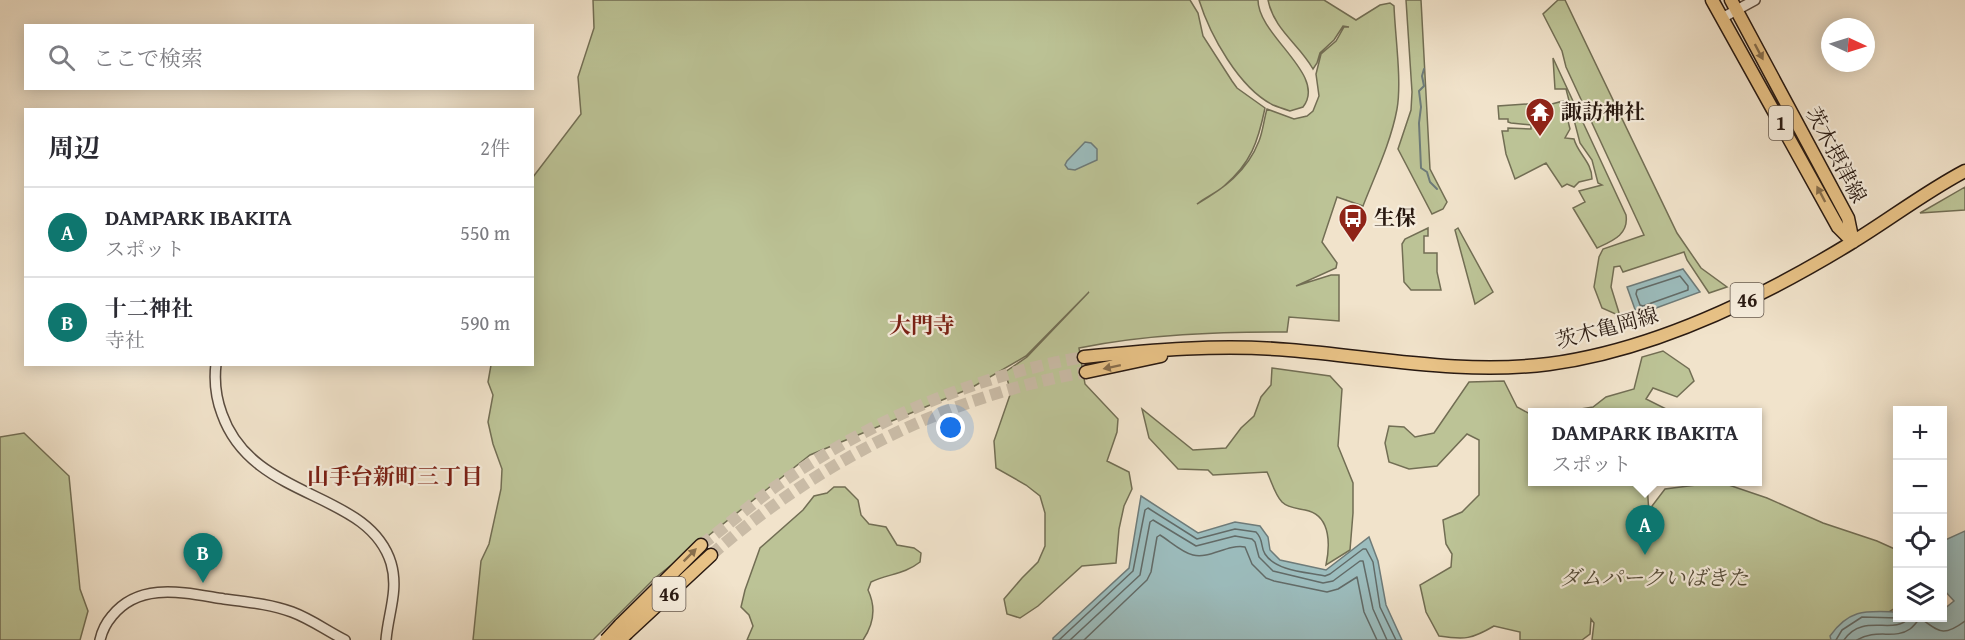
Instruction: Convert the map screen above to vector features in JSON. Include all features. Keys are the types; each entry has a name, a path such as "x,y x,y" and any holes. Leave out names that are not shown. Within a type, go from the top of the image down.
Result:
{"main road":[{"name":"茨木摂津線","path":"1712,0 1838,227 1853,242"},
{"name":"茨木摂津線","path":"1734,5 1848,218 1853,242"},
{"name":"茨木亀岡線","path":"1084,357 1137,356 1219,347 1286,350 1463,368 1523,367 1567,361 1636,344 1705,318 1795,276 1965,171"},
{"name":"茨木亀岡線","path":"1086,372 1137,356"},
{"name":"46","path":"623,634 701,544"},
{"name":"46","path":"606,640 623,634 711,555"}],"street":[{"path":"1722,18 1734,5 1755,0"},
{"path":"216,366 219,407 231,434 247,456 275,477 354,518 370,529 380,540 394,574 393,601 386,640"},
{"path":"100,640 101,632 119,608 130,600 154,592 192,594 276,607 309,619 345,640"},
{"path":"607,623 623,634"}],"green space":[{"path":"593,0 1190,0 1198,13 1203,36 1232,81 1237,88 1265,108 1256,142 1241,169 1224,186 1197,204 1225,186 1248,162 1262,133 1267,109 1294,119 1307,116 1313,111 1319,96 1316,74 1321,54 1336,41 1344,27 1349,27 1343,26 1334,40 1320,53 1313,69 1281,28 1271,11 1268,0 1324,0 1356,20 1380,5 1390,3 1394,6 1399,85 1397,109 1387,146 1363,206 1337,197 1322,242 1337,263 1336,268 1296,286 1331,275 1339,275 1339,321 1289,317 1287,332 1183,335 1079,348 1085,384 1118,419 1117,432 1107,461 1129,472 1132,489 1124,506 1119,529 1116,563 1082,566 1038,606 1020,618 1007,614 1004,599 1038,562 1045,546 1045,513 1040,496 996,468 994,441 1011,392 1005,372 1027,357 1089,292 1026,356 971,388 810,455 655,578 593,640 473,640 481,561 489,544 501,489 502,469 488,422 493,395 488,382 491,366 534,366 534,176 581,114 578,77 594,28"},
{"path":"1199,0 1258,0 1261,14 1307,82 1308,95 1303,107 1290,111 1275,106 1249,86 1218,44"},
{"path":"1406,0 1421,0 1430,169 1447,202 1443,209 1432,214 1398,149 1411,110 1412,92"},
{"path":"1558,0 1565,0 1677,233 1701,268 1727,287 1709,293 1684,252 1623,272 1620,266 1614,267 1611,287 1620,316 1602,308 1594,287 1599,257 1603,249 1644,235 1566,67 1562,51 1543,14"},
{"path":"1553,58 1626,215 1625,228 1622,232 1614,240 1597,248 1573,208 1585,202 1579,191 1602,185 1598,183 1592,160 1580,143 1566,89 1555,89"},
{"name":"諏訪神社","path":"1563,101 1570,129 1565,138 1574,139 1590,168 1592,179 1579,182 1574,187 1567,184 1562,187 1546,163 1515,179 1506,154 1502,131 1508,131 1508,128 1531,129 1531,125 1499,119 1498,106 1540,103 1542,117 1550,116 1549,109 1552,104"},
{"path":"1965,187 1965,210 1920,213"},
{"path":"1428,228 1428,236 1424,236 1424,253 1437,253 1437,272 1441,290 1411,290 1404,282 1402,244 1405,239"},
{"path":"1458,228 1493,292 1475,304 1455,230"},
{"path":"1663,351 1689,369 1694,381 1677,397 1653,388 1646,399 1664,408 1587,408 1593,407 1606,397 1634,389 1642,357"},
{"path":"1272,368 1330,376 1342,389 1338,446 1353,483 1350,550 1326,565 1328,541 1322,520 1309,511 1291,507 1282,502 1267,472 1213,475 1208,470 1178,469 1149,438 1142,409 1193,450 1226,448 1241,428 1254,416 1261,397 1271,385"},
{"name":"ダムパークいばきた","path":"1504,381 1517,407 1528,413 1528,486 1647,486 1649,514 1657,515 1652,506 1665,489 1689,486 1732,486 1893,548 1893,609 1858,631 1852,640 1592,640 1594,623 1591,619 1590,634 1582,640 1520,640 1520,632 1494,626 1480,634 1468,637 1439,636 1426,612 1420,585 1451,567 1452,554 1446,544 1443,520 1462,512 1479,495 1479,440 1467,434 1437,466 1409,469 1389,462 1385,443 1389,426 1404,427 1415,437 1434,433 1469,382"},
{"path":"24,433 69,476 80,589 88,611 80,640 0,640 0,437"},
{"path":"834,487 845,487 858,500 861,515 869,524 886,527 897,545 914,548 921,553 920,562 908,569 871,582 868,590 873,615 870,628 863,640 747,640 753,626 749,615 741,607 760,548 803,510 814,496 827,493"}],"water":[{"path":"1085,142 1091,143 1097,149 1097,160 1075,170 1068,169 1065,165 1067,161"},
{"path":"1683,269 1700,292 1637,315 1627,287"},
{"path":"1141,496 1198,533 1235,522 1260,526 1268,537 1270,550 1280,560 1326,570 1369,537 1378,561 1386,605 1402,640 1053,640 1129,568"},
{"path":"1965,531 1965,640 1831,640 1830,636 1837,627 1845,620 1860,613 1893,612 1893,622 1947,622 1947,607 1954,601 1947,593 1947,539"}],"waterway":[{"path":"1424,69 1422,76 1424,86 1419,91 1421,168 1427,172 1430,182 1437,189"}],"tunnel":[{"path":"701,545 785,480 819,458 891,419 928,402 1005,375 1084,357"},
{"path":"711,555 752,521 795,491 886,438 934,416 983,398 1034,383 1086,372"}],"place":[{"name":"諏訪神社","path":"1540,138"},
{"name":"生保","path":"1353,244"},
{"name":"DAMPARK IBAKITA","path":"1645,555"},
{"name":"十二神社","path":"203,583"}],"district":[{"name":"大門寺","path":"922,325"},
{"name":"山手台新町三丁目","path":"395,476"}]}
